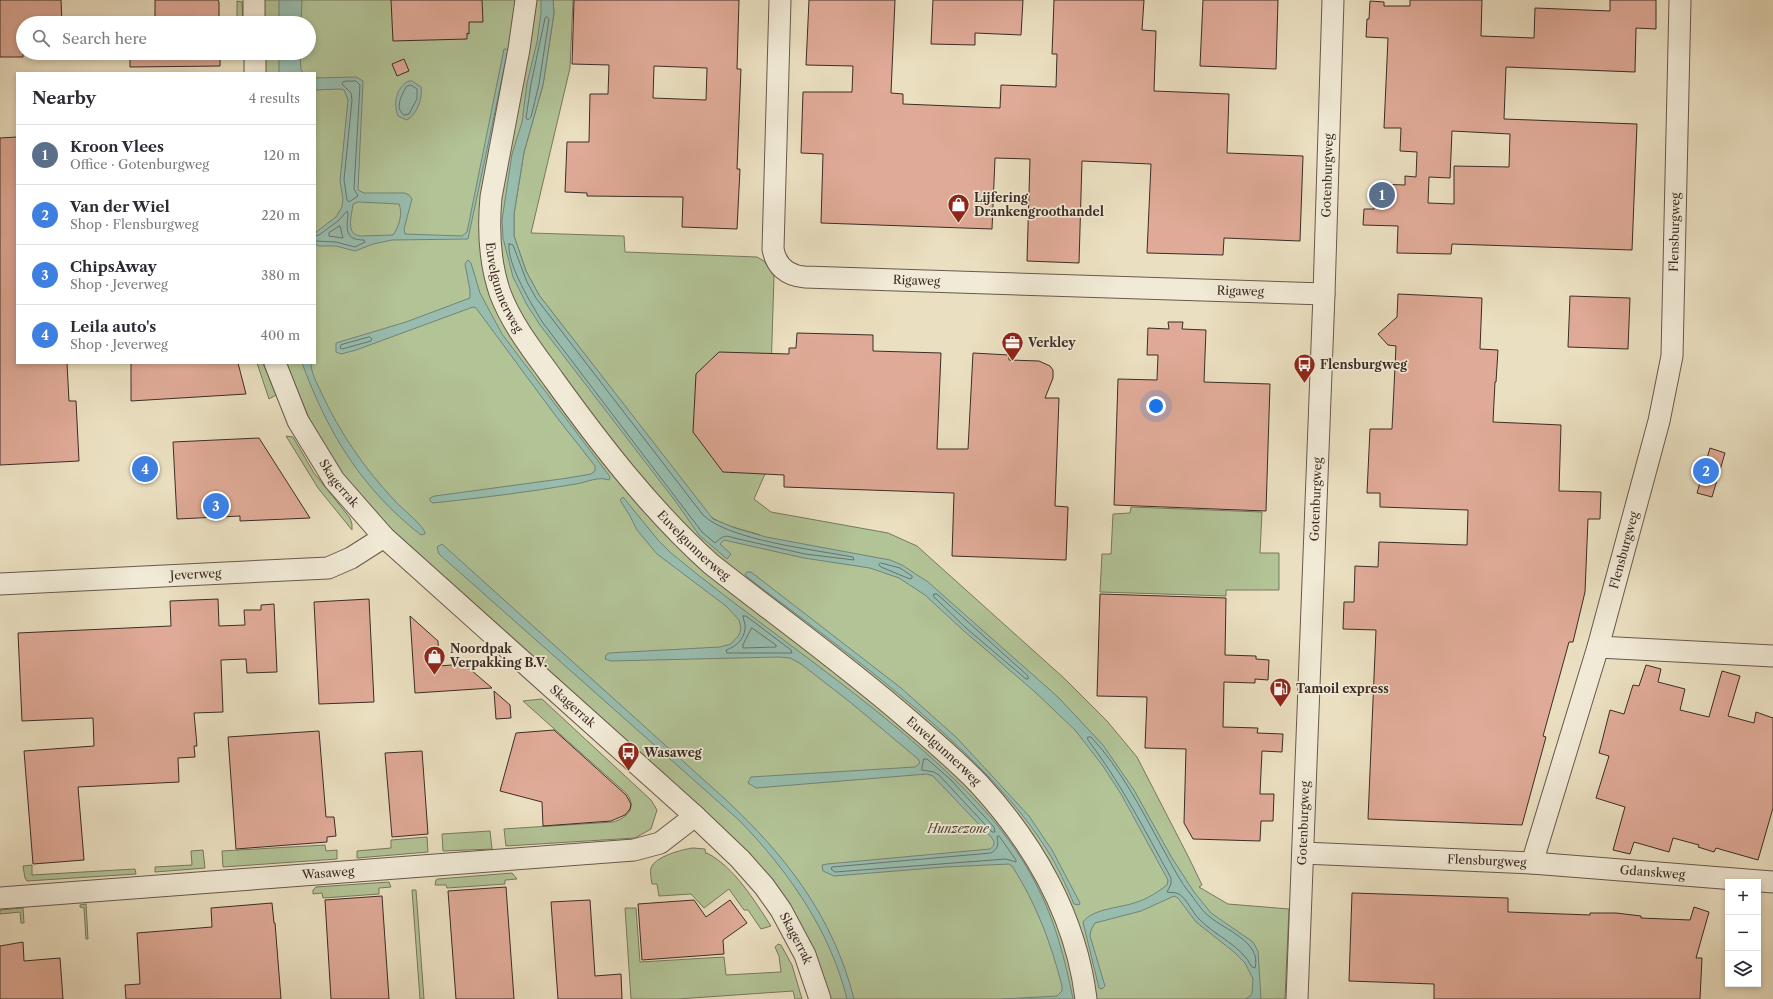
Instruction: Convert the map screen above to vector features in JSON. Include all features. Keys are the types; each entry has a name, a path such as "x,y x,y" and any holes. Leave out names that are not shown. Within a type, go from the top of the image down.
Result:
{"street":[{"path":"254,0 254,16"},
{"name":"Euvelgunnerweg","path":"526,0 520,50 491,197 489,218 489,238 495,277 507,310 515,325 571,404 622,469 651,504 690,546 887,701 953,759 1002,810 1032,851 1056,894 1073,939 1086,999"},
{"name":"Rigaweg","path":"780,0 773,249 777,263 789,274 805,278 1324,294"},
{"name":"Gotenburgweg","path":"1297,999 1324,294 1333,0"},
{"name":"Flensburgweg","path":"1303,853 1532,863 1598,647 1659,421 1672,356 1680,0"},
{"path":"255,60 255,72"},
{"name":"Skagerrak","path":"275,364 298,420 334,480 384,537 695,816 740,859 764,886 781,910 805,955 820,999"},
{"name":"Jeverweg","path":"0,584 328,568 351,558 384,537"},
{"path":"1598,647 1773,656"},
{"name":"Wasaweg","path":"0,898 634,850 660,843 695,816"},
{"name":"Gdanskweg","path":"1532,863 1773,882"}],"green space":[{"name":"Hunzezone","path":"264,0 550,0 510,226 533,291 711,522 760,535 725,524 706,513 539,295 526,271 514,236 514,214 524,152 543,85 554,13 553,0 573,0 570,68 531,233 624,236 625,252 757,257 764,261 774,276 768,467 754,499 771,512 888,533 917,546 1065,679 1107,721 1137,757 1202,885 1199,887 1228,904 1289,909 1285,999 830,999 766,873 723,828 531,657 374,513 338,469 315,433 286,364 316,364 316,72 265,72 265,60 316,60 316,16 264,16"},
{"path":"237,1 242,2 243,16 237,16"},
{"path":"257,364 263,364 276,395 269,399"},
{"path":"286,436 293,437 314,473 350,518 352,530 318,488"},
{"path":"1131,507 1262,512 1260,553 1279,553 1279,590 1226,590 1226,596 1100,592 1102,554 1111,554 1113,514 1130,513"},
{"path":"542,699 651,800 657,810 651,829 635,838 506,846 504,829 613,822 626,815 631,808 630,799 627,794 523,701"},
{"path":"490,831 492,849 443,851 442,834"},
{"path":"427,837 428,852 357,858 357,851 391,848 391,840"},
{"path":"325,845 326,851 337,850 337,859 223,867 222,851"},
{"path":"693,848 705,849 706,854 707,853 717,859 735,876 743,885 771,926 761,929 748,910 744,910 729,889 704,908 691,894 659,896 657,884 652,884 651,868 653,864 657,860 669,854"},
{"path":"203,850 205,868 155,872 155,867 192,865 191,851"},
{"path":"32,865 32,875 135,869 136,874 27,881 23,866"},
{"path":"512,873 517,879 505,880 505,884 447,888 446,885 435,885 436,880 438,879"},
{"path":"389,882 391,887 379,888 379,894 323,898 322,893 313,894 313,890 316,887"},
{"path":"412,890 416,890 424,999 420,999"},
{"path":"86,904 88,939 86,939 84,908 80,907 80,905"},
{"path":"23,908 24,923 21,923 20,912 0,914 0,910"},
{"path":"625,908 636,908 640,962 724,957 726,975 781,972 779,956 775,947 778,944 781,945 792,965 802,999 795,999 793,991 677,999 631,999"}],"water":[{"path":"279,0 302,0 301,16 279,16"},
{"path":"541,0 553,0 554,13 543,85 524,152 514,214 514,236 526,271 539,295 713,519 735,528 766,537 890,560 902,565 928,582 1058,697 1103,745 1134,790 1172,858 1194,892 1211,913 1253,942 1258,951 1261,999 1246,999 1252,994 1253,979 1245,963 1234,952 1196,922 1178,898 1174,896 1141,911 1095,923 1091,930 1090,936 1105,986 1102,989 1099,988 1083,922 1088,917 1101,911 1145,899 1167,885 1168,880 1121,794 1103,766 1075,730 1034,691 964,631 925,595 899,578 870,568 804,558 724,540 720,544 731,554 727,559 699,535 676,502 540,325 527,305 513,277 503,238 502,220 512,154 522,122 527,83 537,42 541,13"},
{"path":"504,49 508,50 468,239 392,240 373,244 355,251 336,246 319,246 316,244 316,232 336,217 342,207 343,199 340,181 348,100 344,90 316,90 316,78 356,77 363,81 358,190 364,193 405,193 409,195 412,199 404,229 405,234 462,236 467,232","holes":["358,202 399,204 400,220 393,235 360,236 355,235 352,232 350,223 353,204"]},
{"path":"279,60 300,60 301,70 303,72 279,72"},
{"path":"409,81 412,81 421,87 421,96 414,114 407,120 398,116 396,101 401,87"},
{"path":"468,260 471,263 480,293 502,334 608,474 610,477 609,480 597,479 558,487 469,499 433,503 430,501 430,498 435,496 568,478 591,474 595,471 595,466 555,415 476,308 473,307 356,350 341,354 336,352 336,343 406,322 470,298 465,264"},
{"path":"302,364 311,364 314,378 328,407 363,463 395,501 421,526 425,534 421,535 400,517 364,478 335,436 312,389"},
{"path":"623,497 658,540 671,553 874,709 940,766 976,802 1009,840 1043,898 1059,940 1073,999 1003,999 1057,996 1062,991 1058,970 1042,924 1021,880 1009,864 945,867 834,876 823,871 822,865 827,864 992,848 994,841 992,838 933,776 927,774 756,788 748,783 751,777 915,767 920,763 918,759 850,702 801,664 790,658 779,657 611,661 605,659 606,655 609,653 720,647 731,644 739,635 741,628 739,620 726,606 657,554 637,530 620,500"},
{"path":"442,544 725,799 768,843 787,865 820,914 834,941 845,969 854,999 847,999 830,949 805,903 775,860 758,840 740,821 439,554 437,547"},
{"path":"747,572 751,572 901,688 957,738 1029,816 1052,850 1080,903 1079,905 1074,904 1055,863 1029,823 975,762 938,727 885,683 747,577 745,574"}],"building":[{"path":"0,0 61,0 62,16 16,16 16,57 0,57"},
{"path":"155,0 218,0 219,2 219,16 155,16"},
{"path":"391,0 482,0 483,22 469,22 469,34 467,33 467,39 393,41"},
{"path":"574,0 739,0 737,69 741,69 737,169 740,169 737,229 682,227 683,197 587,196 587,193 565,192 567,142 589,142 590,94 608,94 609,65 572,64","holes":["654,66 707,68 706,100 653,98"]},
{"path":"809,0 895,0 891,93 903,94 903,104 1000,108 1001,85 1056,87 1057,54 1052,54 1054,0 1144,0 1142,30 1156,31 1154,91 1229,94 1227,153 1303,156 1300,241 1224,238 1223,255 1147,253 1151,164 1082,161 1079,263 1027,261 1030,159 995,158 992,229 821,223 823,154 801,153 803,92 852,92 853,66 806,65"},
{"path":"933,0 1023,0 1021,35 975,33 975,45 931,44"},
{"path":"1203,0 1278,0 1276,69 1200,66"},
{"path":"1410,0 1482,0 1481,36 1534,38 1535,8 1610,11 1610,0 1656,0 1656,29 1636,28 1635,72 1506,67 1504,119 1637,124 1632,250 1452,244 1451,254 1397,253 1398,226 1363,225 1364,209 1374,209 1375,184 1405,185 1405,176 1416,177 1417,152 1400,151 1401,128 1384,128 1388,38 1366,37 1370,1 1384,2 1384,6 1410,6","holes":["1452,131 1510,134 1509,167 1454,166 1454,204 1428,203 1429,177 1450,178"]},
{"path":"404,59 409,71 397,76 392,64"},
{"path":"130,60 220,60 220,66 130,67"},
{"path":"16,137 16,364 67,364 69,401 76,401 79,461 0,465 0,138"},
{"path":"1398,294 1482,298 1480,349 1498,350 1493,422 1561,425 1559,491 1601,492 1600,519 1588,519 1585,592 1573,642 1569,642 1543,736 1546,737 1522,825 1368,819 1376,630 1343,629 1344,602 1354,602 1355,566 1378,567 1379,542 1467,545 1468,510 1380,507 1380,493 1367,493 1370,429 1392,429 1396,346 1388,345 1378,334 1397,317"},
{"path":"1570,296 1630,298 1628,349 1568,347"},
{"path":"1168,322 1183,322 1182,329 1206,330 1204,382 1270,384 1266,511 1114,505 1118,379 1157,380 1158,355 1147,355 1148,328 1169,329"},
{"path":"797,333 873,335 873,351 941,353 937,449 968,449 973,353 1009,355 1009,360 1039,361 1050,366 1053,370 1053,378 1045,398 1059,398 1055,506 1068,507 1066,560 952,556 954,493 784,487 784,475 723,472 693,432 696,374 719,352 789,354 789,348 796,348"},
{"path":"131,364 238,364 246,394 131,401"},
{"path":"259,438 310,518 240,521 240,516 177,519 173,442"},
{"path":"1710,448 1725,453 1712,497 1697,493"},
{"path":"1100,594 1226,598 1225,655 1256,656 1256,659 1269,660 1268,680 1255,679 1255,683 1224,682 1223,727 1258,728 1257,733 1283,734 1282,752 1262,751 1260,794 1274,794 1273,821 1261,821 1260,841 1193,839 1184,823 1186,749 1145,748 1147,697 1097,696"},
{"path":"218,599 219,626 245,625 244,610 261,610 261,605 274,604 277,672 247,673 246,659 221,660 223,712 194,713 197,746 194,746 195,757 178,758 179,782 78,787 84,860 33,864 24,751 94,746 93,718 22,721 18,633 171,626 170,601"},
{"path":"369,599 374,702 319,704 314,602"},
{"path":"410,616 438,641 439,666 464,664 492,688 415,693"},
{"path":"1646,665 1661,669 1658,682 1685,689 1680,710 1709,717 1722,671 1740,676 1728,716 1754,723 1756,712 1773,718 1773,808 1758,860 1716,848 1714,852 1698,847 1699,845 1673,838 1669,852 1634,842 1630,854 1613,850 1625,807 1596,798 1609,756 1599,753 1610,710 1624,714 1633,685 1639,686"},
{"path":"494,691 510,705 511,718 496,719"},
{"path":"554,730 626,795 631,804 630,809 625,815 611,821 543,826 542,802 500,791 516,733"},
{"path":"319,731 326,817 334,817 336,836 327,837 327,842 236,849 228,737"},
{"path":"422,751 428,834 392,837 385,753"},
{"path":"506,887 514,999 456,999 448,891"},
{"path":"1352,893 1508,898 1508,912 1590,915 1590,913 1616,913 1641,916 1641,918 1690,920 1694,907 1709,912 1696,958 1702,958 1700,999 1434,999 1434,984 1349,981"},
{"path":"382,896 389,999 331,999 325,900"},
{"path":"590,900 595,976 621,974 622,999 558,999 551,902"},
{"path":"694,900 706,917 730,900 747,923 723,940 724,954 642,960 638,904"},
{"path":"272,903 281,999 126,999 125,985 140,984 137,933 212,927 211,908"},
{"path":"23,942 24,961 60,958 63,999 0,999 0,946"}],"place":[{"name":"Kroon Vlees","path":"1382,195"},
{"name":"Lijfering Drankengroothandel","path":"959,224"},
{"name":"Verkley","path":"1012,362"},
{"name":"Flensburgweg","path":"1304,384"},
{"name":"Leila auto's","path":"145,469"},
{"name":"Van der Wiel","path":"1706,471"},
{"name":"ChipsAway","path":"216,506"},
{"name":"Noordpak Verpakking B.V.","path":"435,676"},
{"name":"Tamoil express","path":"1281,708"},
{"name":"Wasaweg","path":"629,772"}]}
